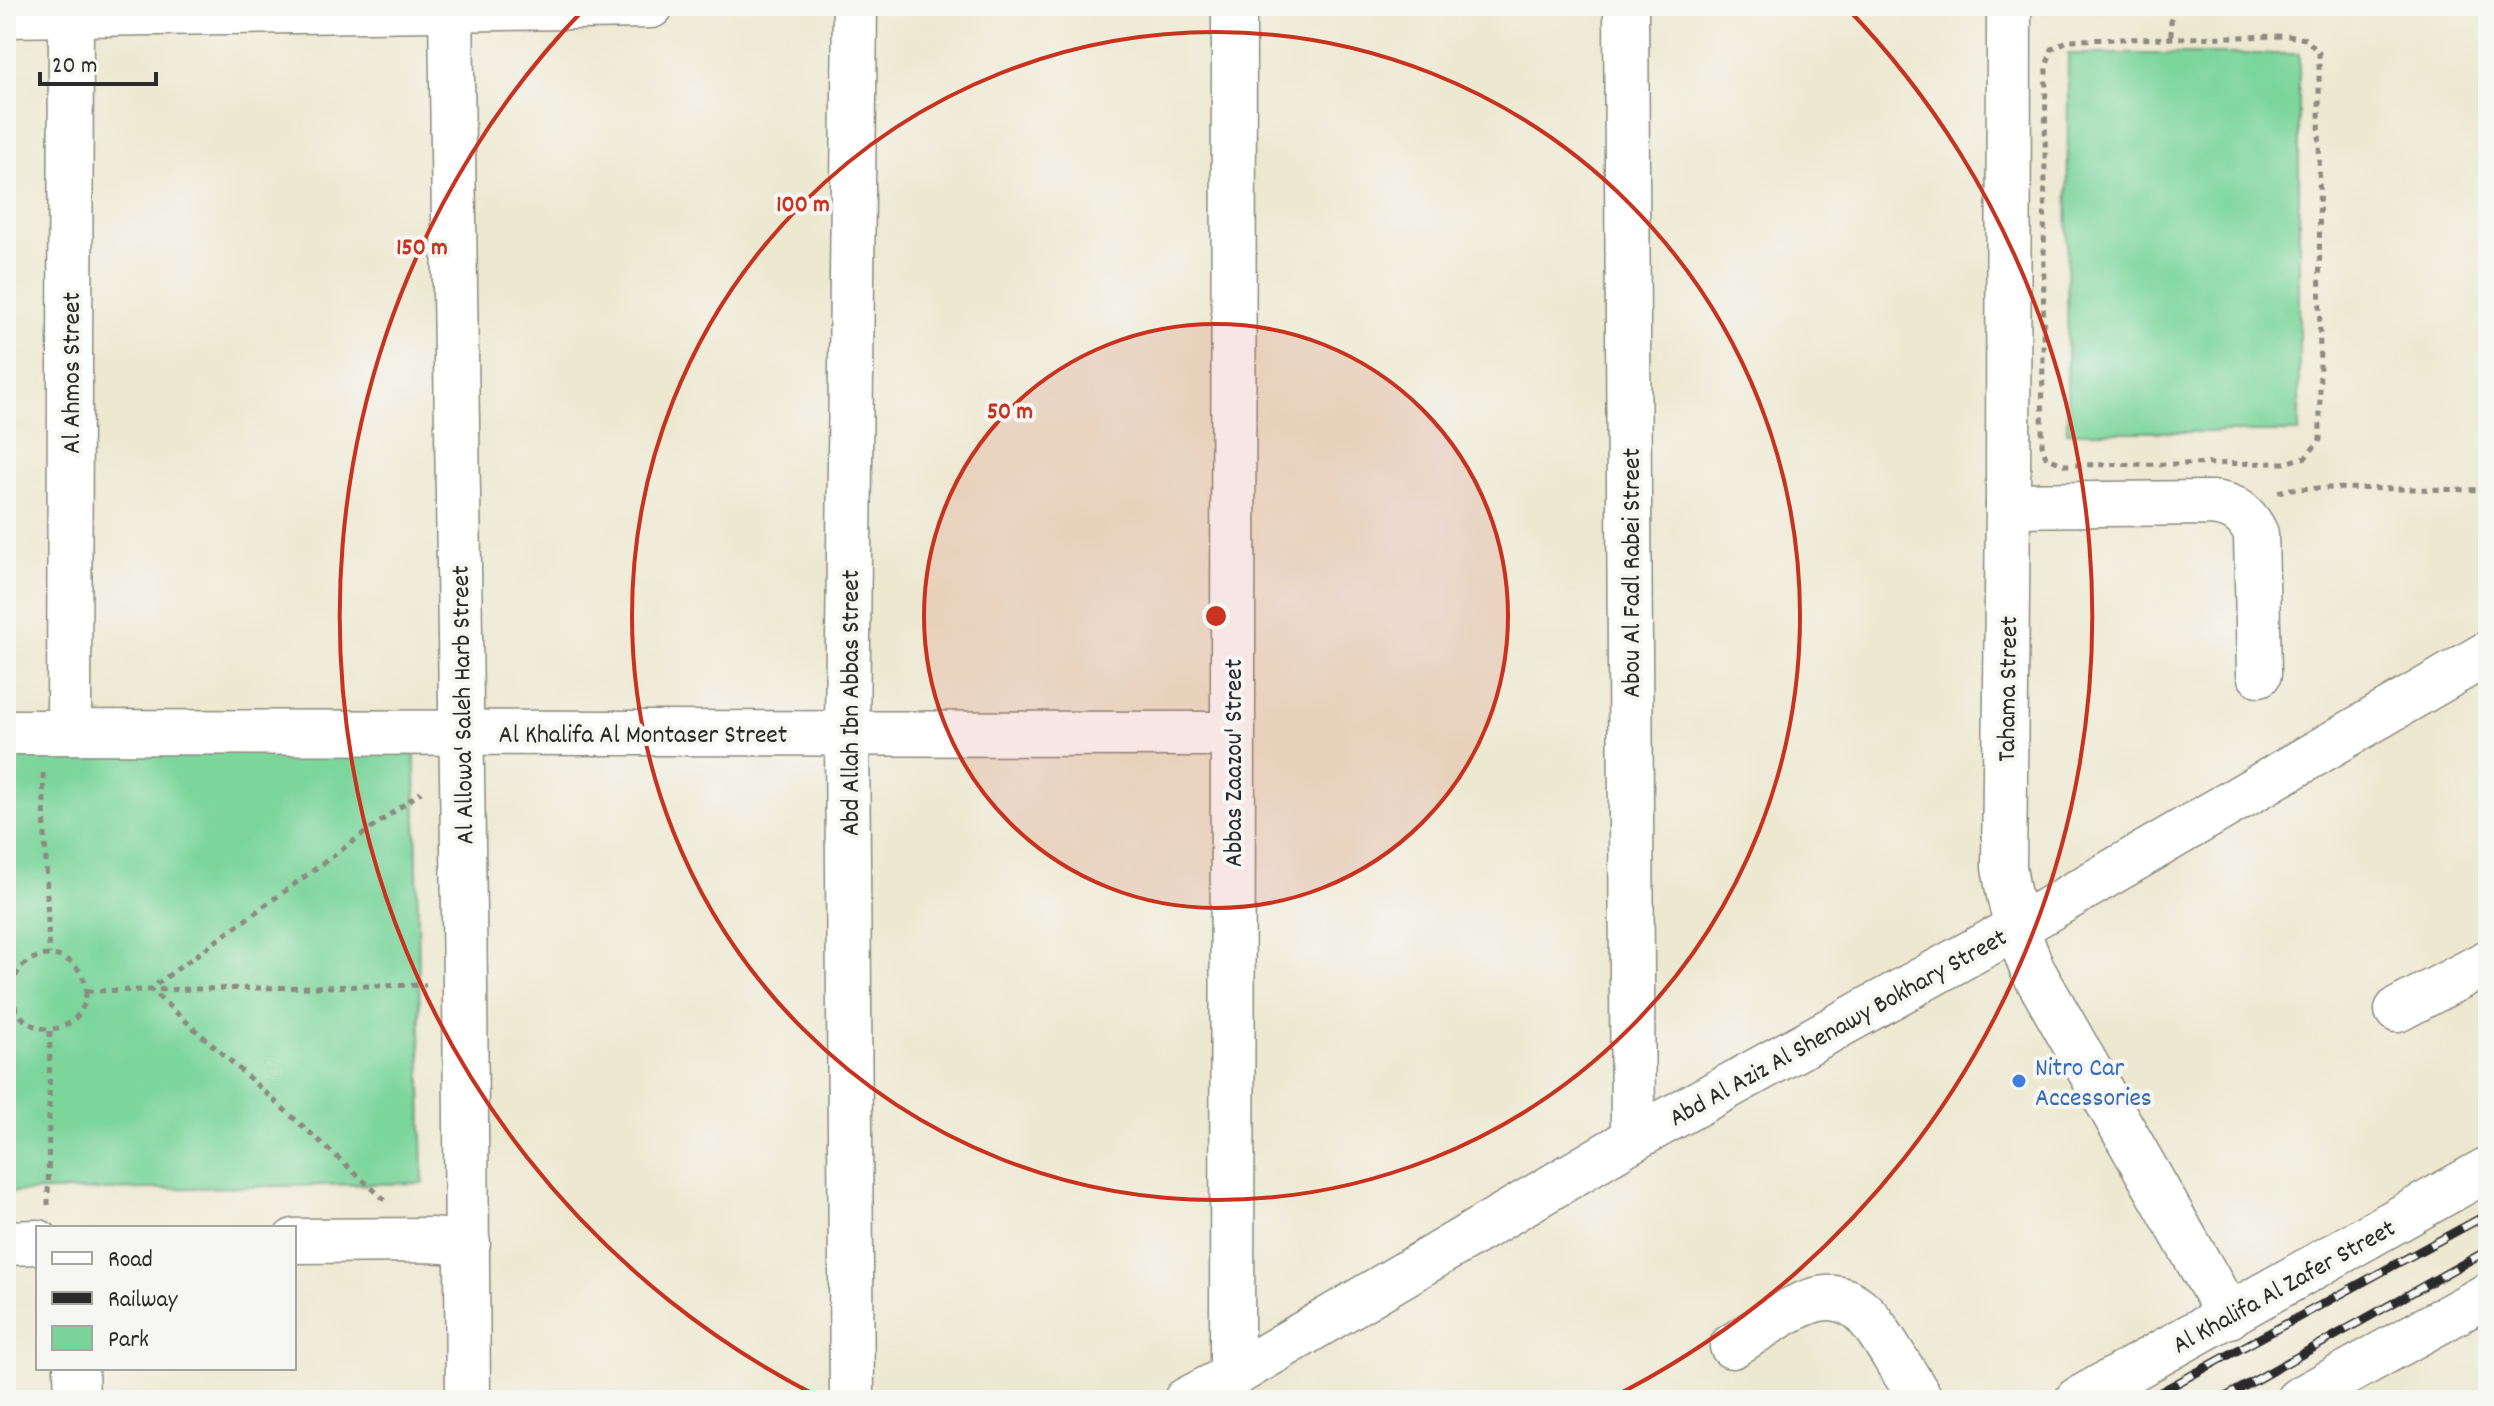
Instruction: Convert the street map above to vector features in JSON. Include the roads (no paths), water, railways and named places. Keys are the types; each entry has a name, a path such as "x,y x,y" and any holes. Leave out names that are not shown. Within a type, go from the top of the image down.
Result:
{"street":[{"path":"6,15 651,6"},
{"name":"Abd Allah Ibn Abbas Street","path":"852,1400 847,733 855,6"},
{"name":"Abbas Zaazou' Street","path":"1232,1376 1234,6"},
{"name":"Abou Al Fadl Rabei Street","path":"1626,6 1633,1139"},
{"name":"Tahama Street","path":"2009,6 2004,867 2009,902 2032,969 2229,1316"},
{"name":"Al Allowa' Saleh Harb Street","path":"451,10 465,984 449,1242 468,1400"},
{"name":"Al Ahmos Street","path":"39,732 71,14"},
{"path":"2008,505 2226,504 2239,510 2250,521 2256,534 2259,674"},
{"name":"Abd Al Aziz Al Shenawy Bokhary Street","path":"1186,1400 1232,1376 1633,1139 2016,928 2488,653"},
{"name":"Al Khalifa Al Montaser Street","path":"39,732 461,748 847,733 1232,734"},
{"path":"2397,1010 2488,962"},
{"name":"Al Khalifa Al Zafer Street","path":"2077,1400 2488,1169"},
{"path":"6,1243 36,1231"},
{"path":"296,1241 449,1242"},
{"path":"2298,1400 2488,1295"},
{"path":"1732,1346 1803,1304 1821,1298 1839,1299 1856,1306 1870,1318 1921,1400"},
{"path":"76,1370 77,1400"}],"railway":[{"path":"2146,1400 2488,1214"},
{"path":"2220,1400 2488,1250"}],"place":[{"name":"Nitro Car Accessories","path":"2019,1081"}]}
